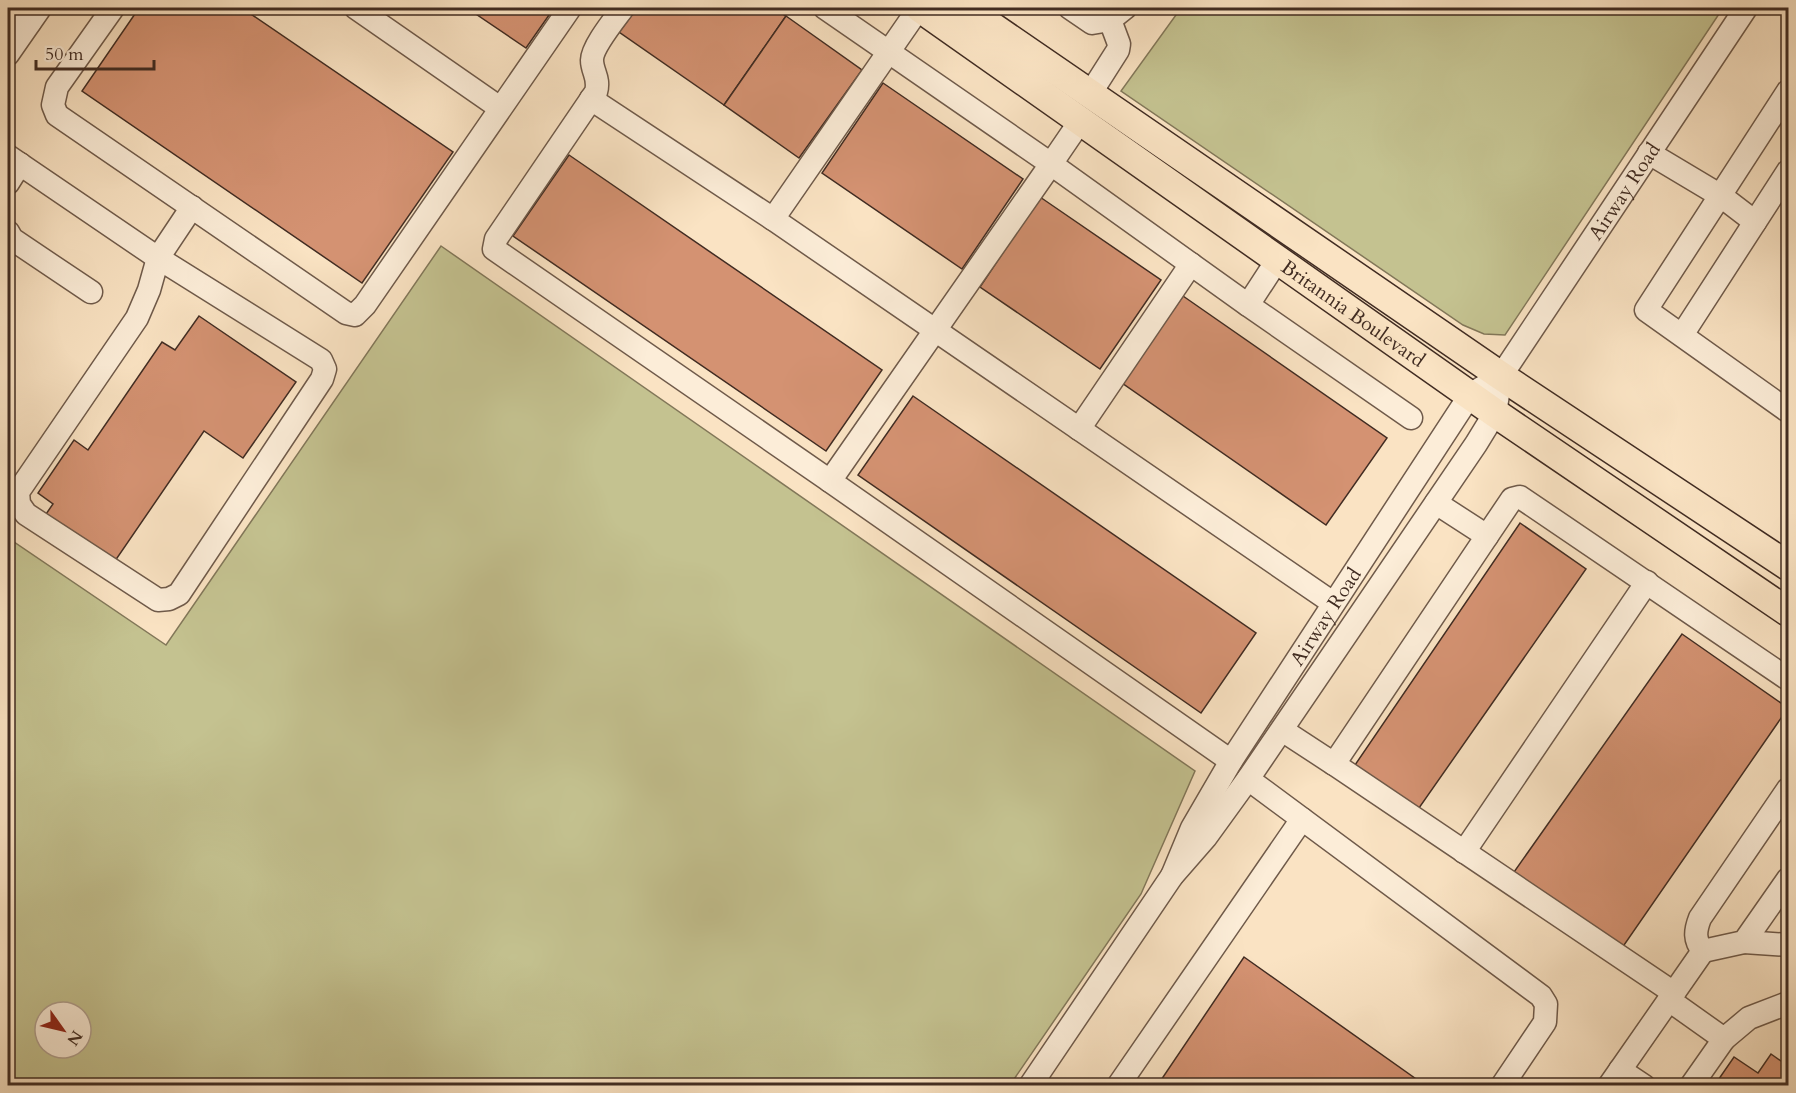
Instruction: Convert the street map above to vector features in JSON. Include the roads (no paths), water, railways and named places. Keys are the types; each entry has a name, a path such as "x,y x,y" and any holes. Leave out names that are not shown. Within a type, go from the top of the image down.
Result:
{"main road":[{"name":"Britannia Boulevard","path":"919,8 1495,413 1788,612"},
{"name":"Britannia Boulevard","path":"965,8 1501,376 1788,566"}],"street":[{"path":"8,54 35,15 9,8"},
{"path":"113,8 57,87 53,105 57,115 346,313 355,315 365,305 570,8"},
{"path":"356,8 500,108"},
{"path":"623,8 595,49 592,60 599,82 591,99 496,239 494,249 1231,761"},
{"path":"825,8 1411,418"},
{"path":"773,219 919,8"},
{"path":"1070,8 1092,23 1118,14 1118,50 1090,94"},
{"name":"Airway Road","path":"1030,1086 1172,876 1206,837 1248,779 1436,503 1495,413 1501,376 1746,8"},
{"path":"1788,91 1646,310 1788,411"},
{"path":"591,99 773,219 1333,603"},
{"path":"830,481 1081,120"},
{"path":"1650,153 1720,196 1755,222"},
{"path":"12,168 158,258 321,360 325,369 322,380 179,594 169,599 158,600 27,514 19,504 18,492 137,318 158,258 192,207"},
{"path":"1682,335 1788,171"},
{"path":"8,232 12,239 91,292"},
{"path":"1248,305 1278,259"},
{"path":"1078,429 1191,264"},
{"name":"Airway Road","path":"1172,876 1192,828 1231,761 1333,603 1470,395 1501,376"},
{"path":"1334,764 1512,499 1520,497 1788,679"},
{"path":"1436,503 1487,536"},
{"path":"1464,852 1647,582"},
{"path":"1282,730 1464,852 1671,997 1724,1038"},
{"path":"1248,779 1541,996 1546,1004 1545,1022 1502,1086"},
{"path":"1703,951 1696,943 1700,918 1788,789"},
{"path":"1118,1086 1302,819"},
{"path":"1744,942 1788,879"},
{"path":"1644,1086 1614,1078 1703,951 1744,942 1788,945"},
{"path":"1692,1086 1724,1038 1749,1018 1788,1003"}]}
